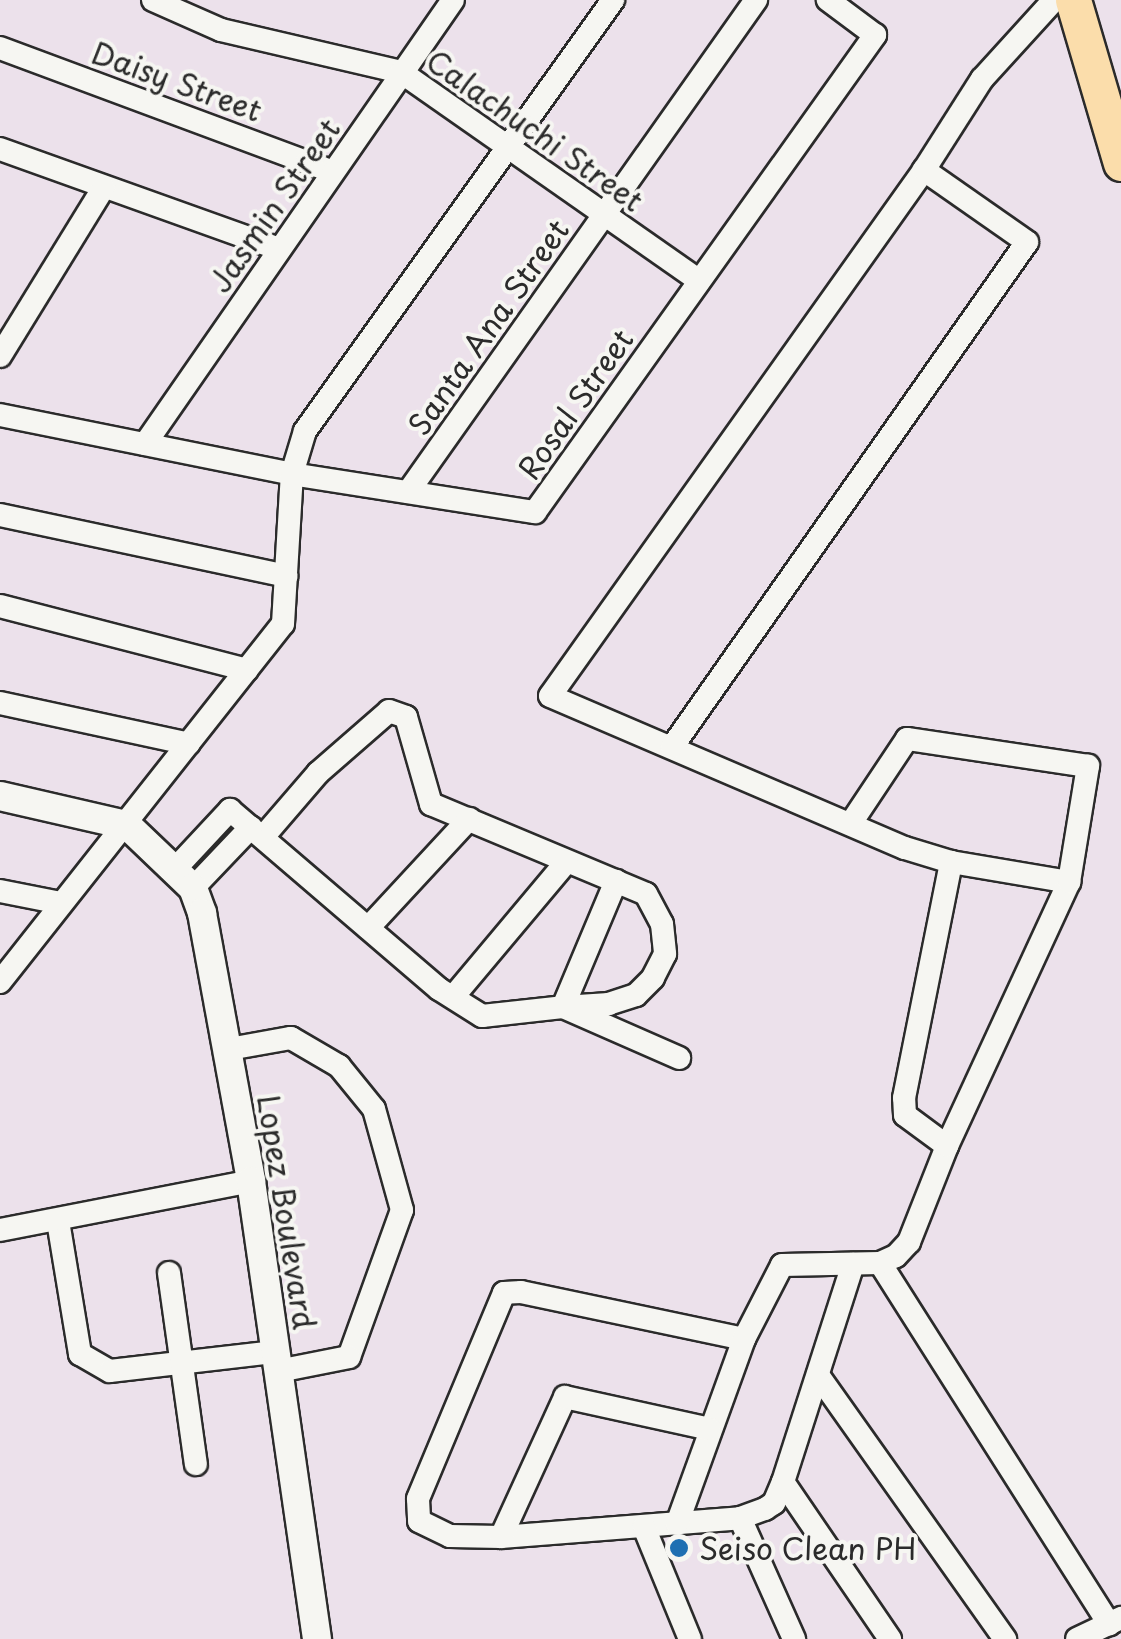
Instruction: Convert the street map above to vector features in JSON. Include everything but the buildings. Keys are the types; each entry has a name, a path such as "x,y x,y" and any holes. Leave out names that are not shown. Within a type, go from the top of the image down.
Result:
{"main road":[{"path":"1072,0 1121,163"}],"street":[{"name":"Calachuchi Street","path":"153,0 221,30 401,72 700,282"},
{"name":"Jasmin Street","path":"145,444 453,0"},
{"path":"0,982 283,624 292,474 305,430 613,0"},
{"name":"Santa Ana Street","path":"408,492 756,0"},
{"name":"Rosal Street","path":"0,415 292,474 535,512 875,35 828,0"},
{"path":"1054,0 982,79 924,170 550,696 905,848 951,862 1069,882"},
{"name":"Daisy Street","path":"0,48 333,172"},
{"path":"0,149 280,249"},
{"path":"672,746 1027,242 924,170"},
{"path":"0,356 104,187"},
{"path":"0,515 287,576"},
{"path":"0,606 247,670"},
{"path":"0,703 189,744"},
{"path":"184,879 257,832 388,712 406,717 432,804 646,894 662,924 665,954 653,978 636,995 609,1004 482,1016 438,990 257,832"},
{"path":"677,1524 744,1339 782,1265 880,1263 896,1256 909,1242 947,1146 1069,882 1088,766 907,739 851,823"},
{"path":"0,796 128,824"},
{"path":"368,928 469,819"},
{"name":"Lopez Boulevard","path":"128,824 184,879 209,939 251,1181 316,1639"},
{"path":"454,997 567,861"},
{"path":"947,1146 905,1115 904,1098 951,862"},
{"path":"564,1007 616,881"},
{"path":"0,891 62,903"},
{"path":"564,1007 680,1058"},
{"path":"58,1221 80,1354 110,1371 183,1362 349,1357 402,1210 374,1109 339,1066 292,1038 229,1048"},
{"path":"0,1230 251,1181"},
{"path":"880,1263 1115,1621 1077,1639"},
{"path":"744,1339 521,1292 504,1293 418,1499 419,1521 430,1530 501,1537 740,1518 774,1502 853,1264"},
{"path":"169,1273 196,1464"},
{"path":"818,1375 1004,1639"},
{"path":"501,1537 565,1396 710,1429"},
{"path":"783,1482 890,1639"},
{"path":"740,1518 794,1639"},
{"path":"644,1526 690,1639"}],"place":[{"name":"Seiso Clean PH","path":"679,1548"}]}
